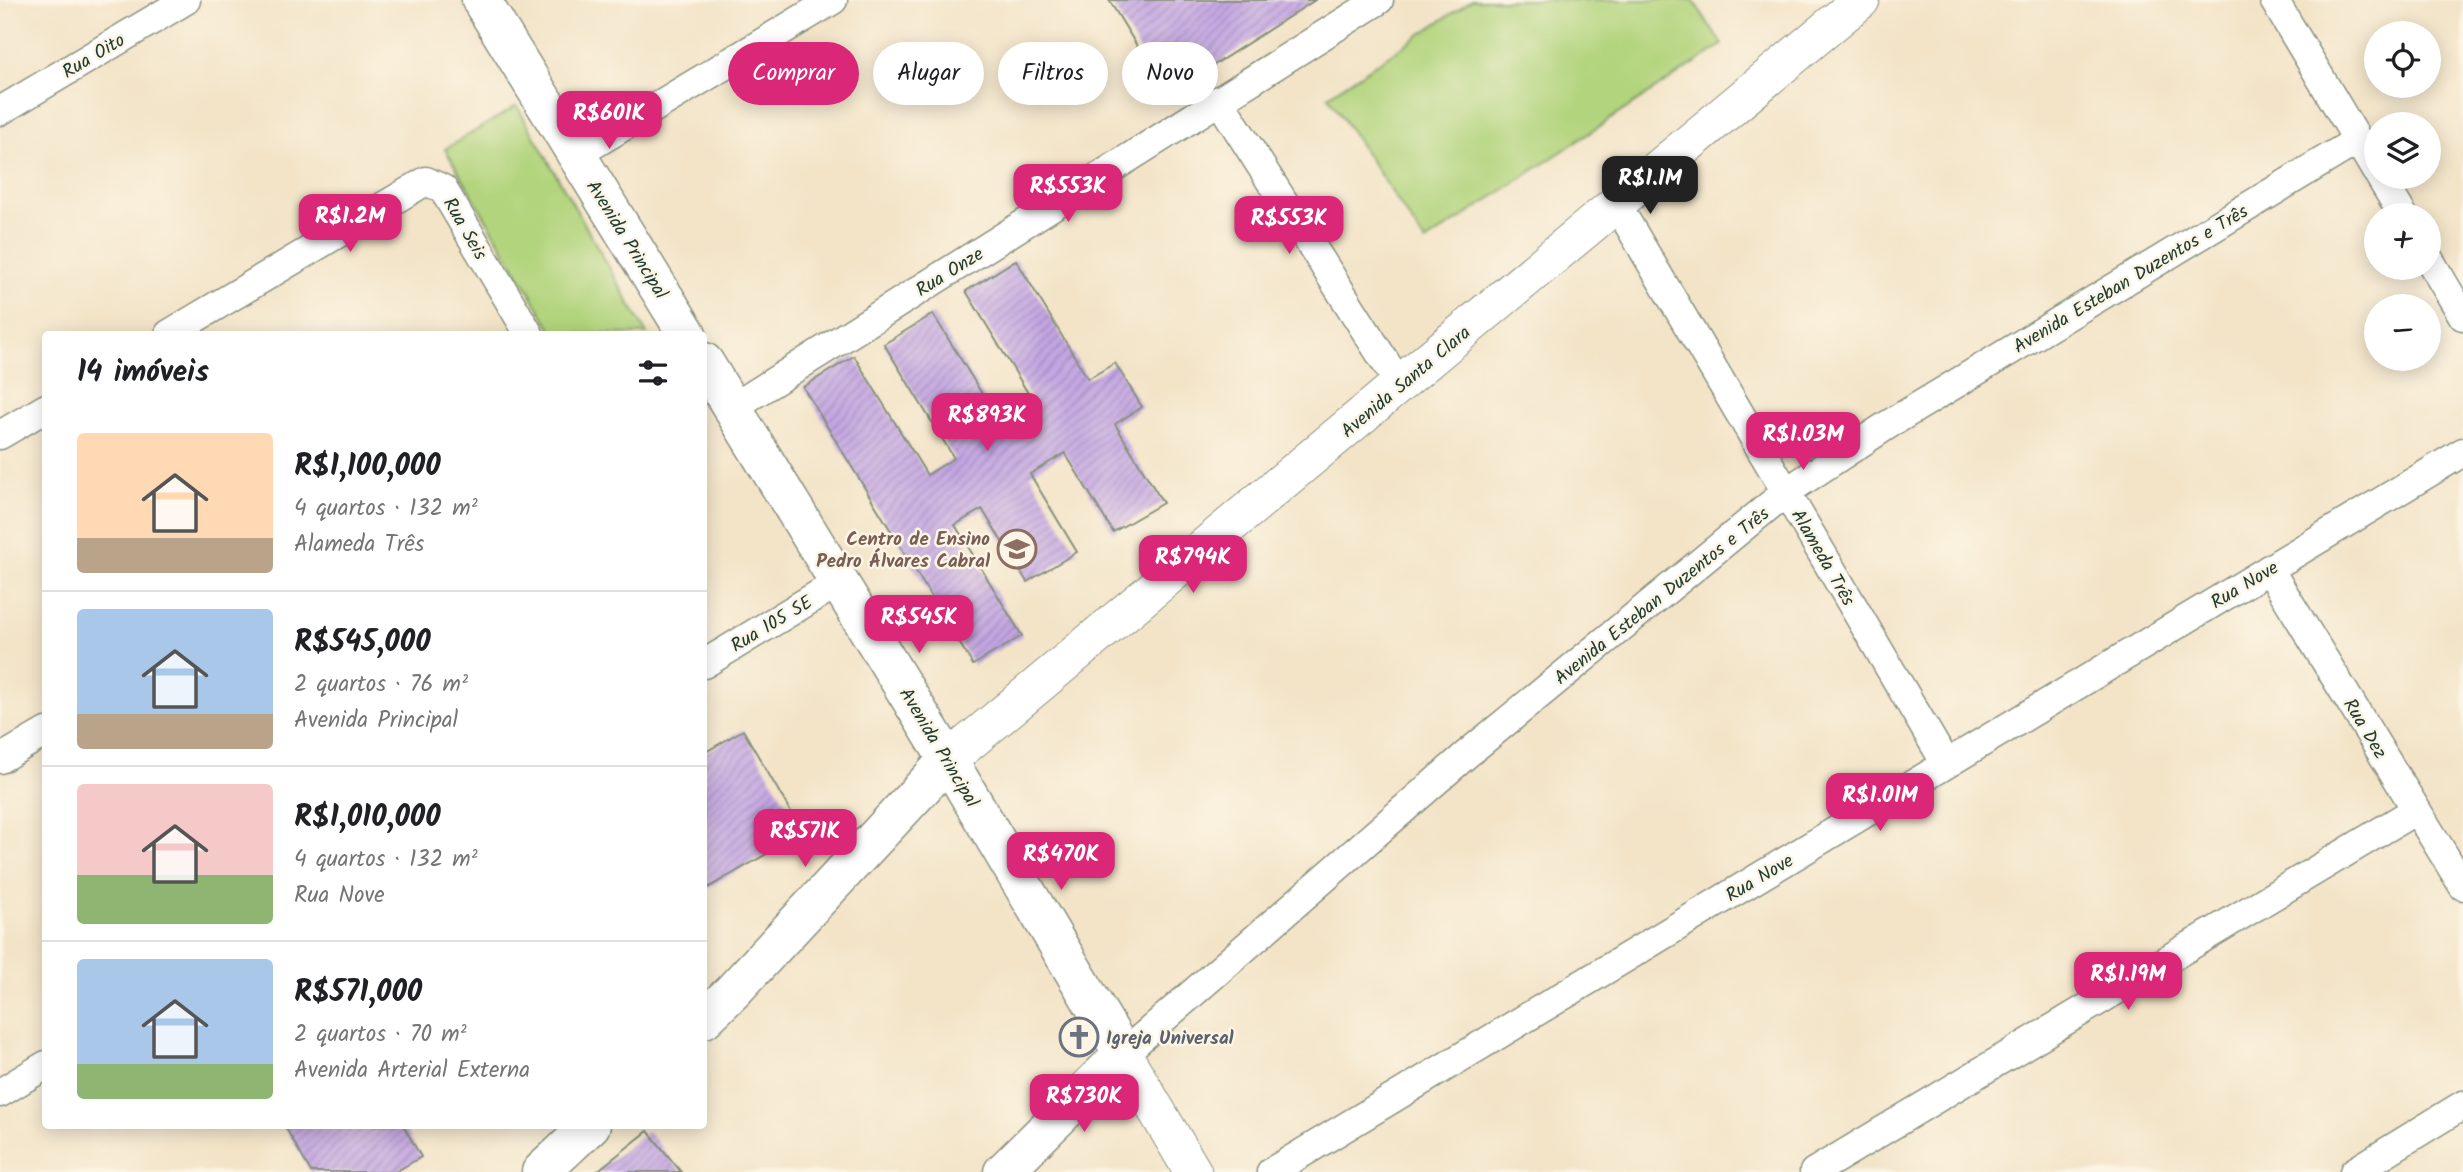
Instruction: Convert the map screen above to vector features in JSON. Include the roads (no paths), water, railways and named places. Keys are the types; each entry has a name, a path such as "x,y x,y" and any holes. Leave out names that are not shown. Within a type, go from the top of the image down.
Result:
{"main road":[{"name":"Avenida Principal","path":"481,0 685,331"},
{"name":"Avenida Principal","path":"707,367 948,760 1123,1054"},
{"path":"707,1016 948,760"},
{"path":"1003,1172 1123,1054"},
{"path":"541,1172 587,1129"}],"street":[{"name":"Rua Oito","path":"0,111 186,0"},
{"path":"576,155 833,0"},
{"name":"Rua Onze","path":"732,408 1379,0"},
{"name":"Avenida Santa Clara","path":"948,760 1861,0"},
{"path":"2274,0 2364,150"},
{"path":"1219,100 1400,386"},
{"name":"Avenida Esteban Duzentos e Três","path":"1123,1054 1467,754 1786,492 1898,418 2358,140"},
{"name":"Rua Seis","path":"174,331 426,181 443,189 527,331"},
{"name":"Alameda Três","path":"1617,205 1946,764"},
{"path":"2441,279 2463,316"},
{"path":"0,435 42,410"},
{"name":"Rua Nove","path":"1271,1172 2463,452"},
{"name":"Rua Dez","path":"2269,569 2463,886"},
{"name":"Rua 105 SE","path":"707,662 839,582"},
{"path":"0,759 42,734"},
{"path":"1814,1172 2416,810"},
{"name":"Avenida Principal","path":"1123,1054 1193,1172"},
{"path":"4,1082 42,1067"},
{"path":"2354,1172 2463,1105"}],"place":[{"name":"Centro de Ensino Pedro Álvares Cabral","path":"1017,549"},
{"name":"Igreja Universal","path":"1079,1037"}]}
